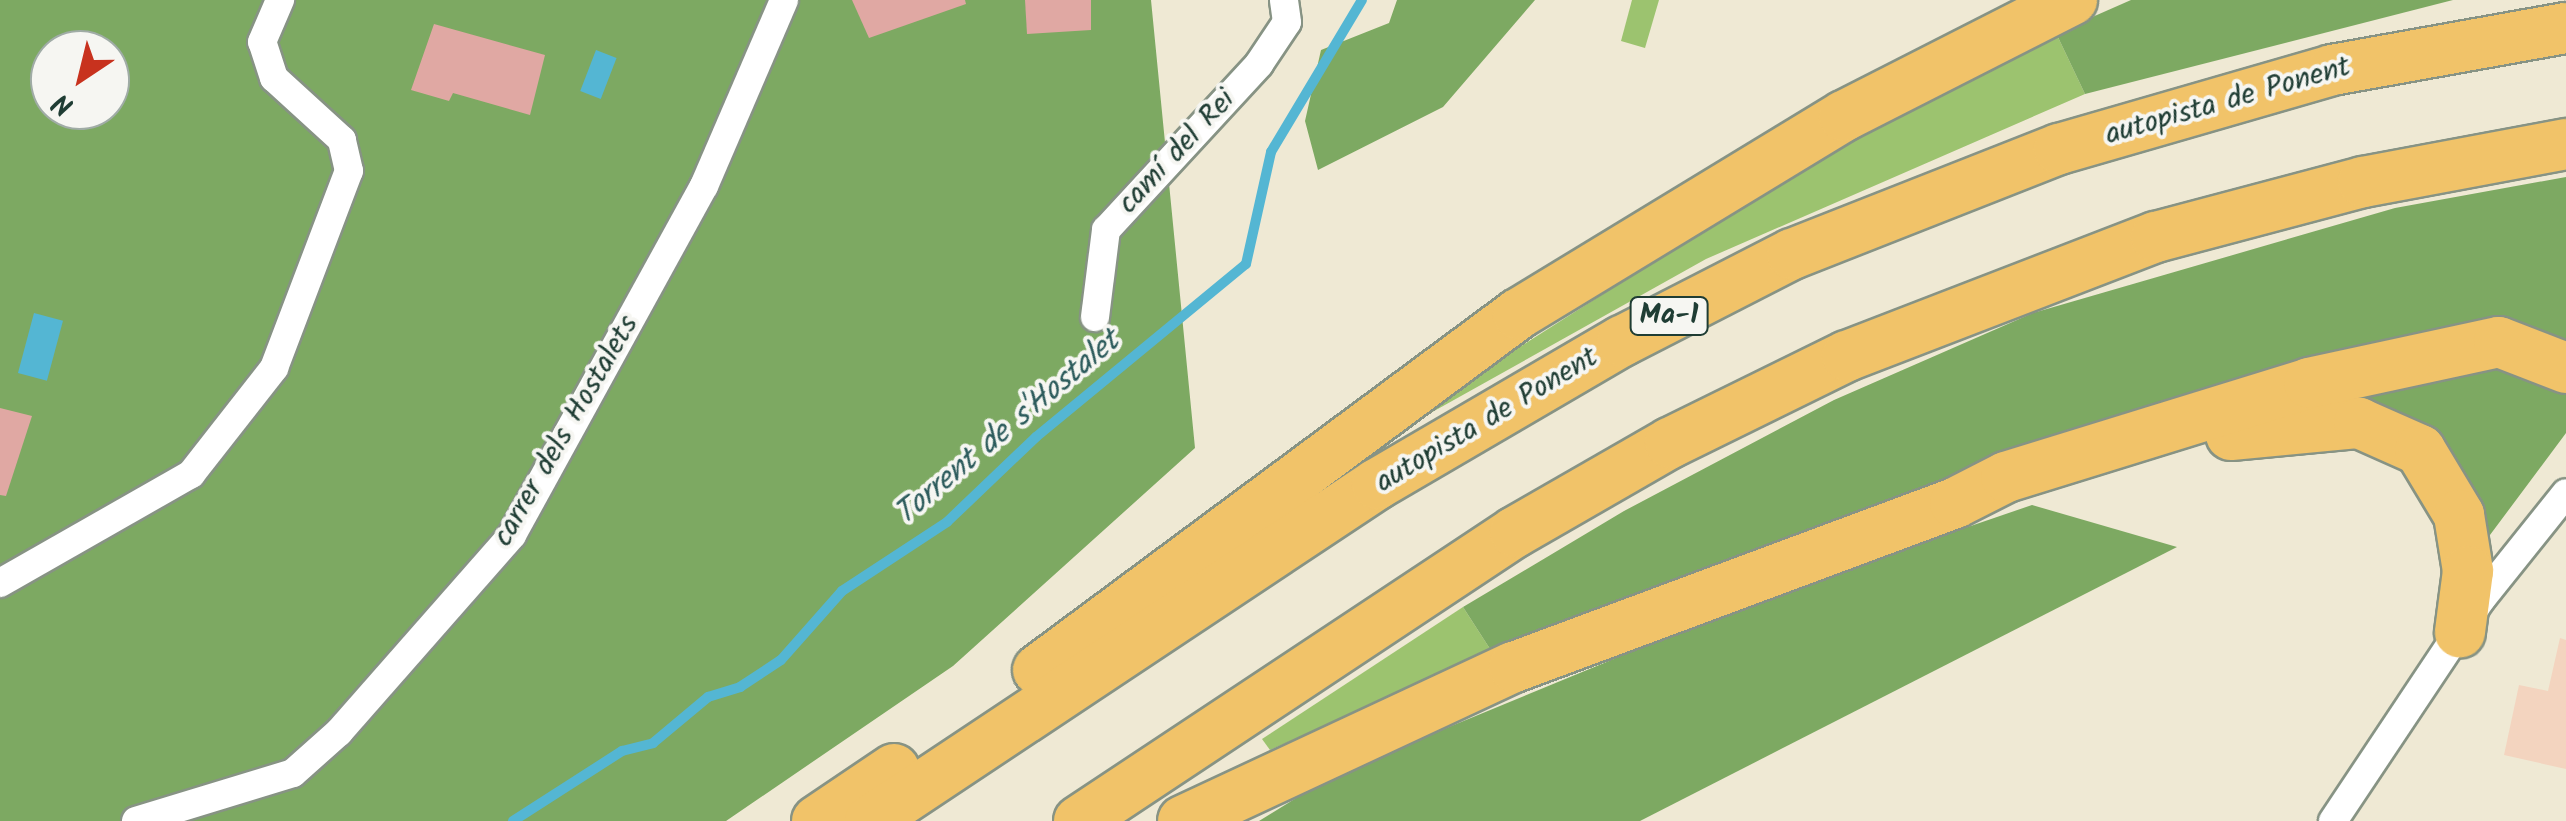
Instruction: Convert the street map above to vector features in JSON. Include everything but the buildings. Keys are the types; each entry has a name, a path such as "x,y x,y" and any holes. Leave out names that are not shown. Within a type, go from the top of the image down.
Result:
{"highway":[{"path":"816,821 1040,669 1518,314 1844,116 2072,0"},
{"name":"autopista de Ponent","path":"870,821 1376,484 1622,341 1792,254 2059,148 2332,70 2566,28"},
{"path":"1079,821 1515,532 1670,444 1847,356 1976,301 2156,236 2364,182 2566,144"},
{"path":"1182,821 1514,666 1954,503 2006,477 2328,379 2500,342 2566,368"},
{"path":"1954,503 2224,436 2312,422 2358,423 2420,450 2448,488 2468,571 2460,632"}],"street":[{"path":"0,583 190,474 274,368 349,171 342,140 274,78 262,42 280,0"},
{"name":"carrer dels Hostalets","path":"136,821 293,773 339,732 512,535 704,186 784,0"},
{"name":"camí del Rei","path":"1095,317 1106,230 1258,64 1287,22 1284,0"},
{"path":"2333,821 2460,632 2566,493"}],"shaded area":[{"path":"2560,638 2566,640 2566,769 2504,755 2519,685 2548,691"}],"green space":[{"path":"0,0 1151,0 1195,448 953,666 726,821 0,821"},
{"path":"1397,0 1535,0 1443,107 1318,170 1305,121 1321,50 1389,23"},
{"path":"1632,0 1659,0 1645,48 1621,41"},
{"path":"2131,0 2453,0 2085,94 2056,33"},
{"path":"2056,33 2085,94 1706,259 1418,420 1413,415 1815,159"},
{"path":"2566,177 2566,358 2503,329 1492,652 1463,607 1624,511 1834,400 2033,313 2395,208"},
{"path":"2512,362 2566,391 2566,433 2487,539 2478,502 2444,445 2404,415 2350,401 2349,395"},
{"path":"2032,505 2177,547 1640,821 1259,821 1335,774 1769,595"},
{"path":"1463,607 1492,652 1270,750 1262,739"}],"water":[{"path":"596,50 617,58 601,99 580,91"},
{"path":"34,313 63,321 47,381 18,373"}],"waterway":[{"name":"Torrent de s'Hostalet","path":"513,821 622,751 653,743 708,697 740,687 781,660 842,591 947,522 1036,437 1246,264 1271,152 1362,0"}]}
